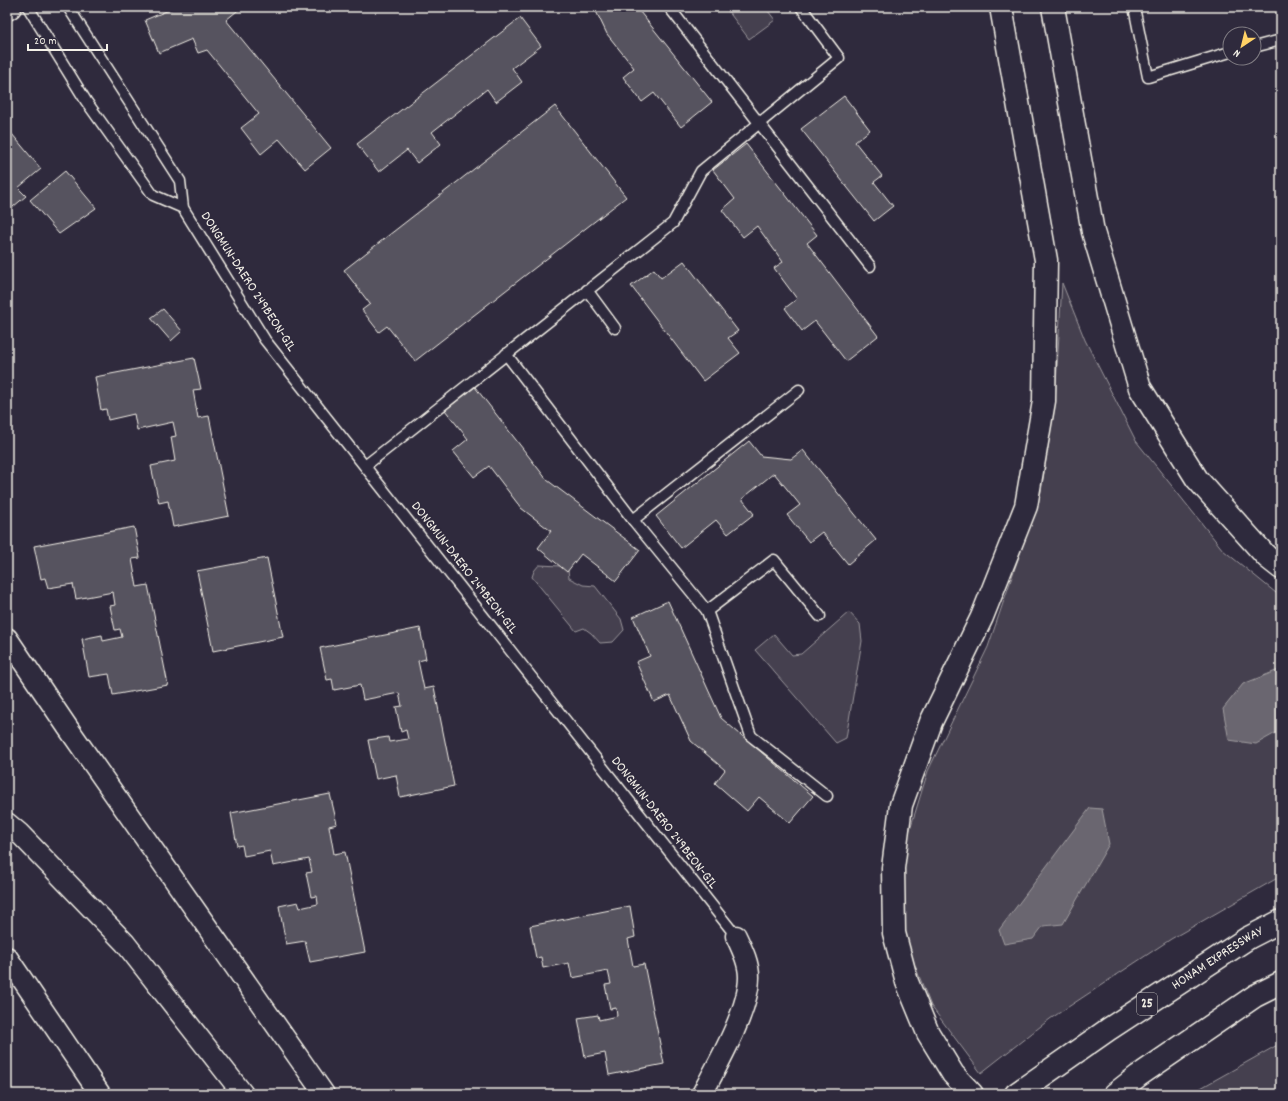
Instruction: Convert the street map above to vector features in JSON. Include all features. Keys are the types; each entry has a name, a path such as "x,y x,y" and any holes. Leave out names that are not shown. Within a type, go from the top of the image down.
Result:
{"main road":[{"path":"972,1094 953,1074 928,1033 907,982 894,934 893,868 901,805 931,722 982,617 1026,506 1044,401 1046,260 1001,7"},
{"path":"1053,7 1093,232 1140,388 1197,480 1267,557 1281,568"},
{"name":"HONAM EXPRESSWAY","path":"1016,1094 1129,1016 1248,938 1281,921"},
{"path":"1115,1094 1138,1076 1255,996 1281,983"}],"street":[{"path":"7,638 324,1094"},
{"path":"7,823 19,832 125,943 243,1094"},
{"path":"702,1094 739,1021 747,996 749,977 748,969 746,959 736,936"},
{"path":"7,957 100,1094"}],"lane":[{"name":"DONGMUN-DAERO 249BEON-GIL","path":"28,7 86,101 153,195 183,208"},
{"name":"DONGMUN-DAERO 249BEON-GIL","path":"68,7 180,181 183,208 265,340 736,936"},
{"path":"669,7 870,266"},
{"path":"365,466 673,223 701,171 839,58 801,7"},
{"path":"1134,7 1148,77 1222,54"},
{"path":"1262,45 1281,40"},
{"path":"587,290 615,328"},
{"path":"506,354 634,520 707,611 752,736 827,796"},
{"path":"634,520 799,390"},
{"path":"707,611 774,560 820,616"}],"shaded area":[{"path":"725,7 765,7 775,20 749,39"},
{"path":"1062,283 1085,340 1136,441 1223,550 1281,597 1281,876 1171,939 1050,1019 981,1073 931,1006 900,928 903,852 928,771 988,647 1041,492 1055,402"},
{"path":"539,565 560,566 568,570 569,578 583,585 595,586 621,619 624,630 613,642 600,643 584,628 576,631 532,577 534,571"},
{"path":"849,612 860,624 862,641 846,738 836,743 755,650 774,634 792,655 801,654"},
{"path":"1281,669 1281,730 1256,744 1229,740 1223,709 1243,684"},
{"path":"1090,808 1102,809 1109,844 1063,924 1043,926 1033,939 1004,944 999,930"},
{"path":"1281,1043 1281,1094 1190,1094"}],"building":[{"path":"176,7 242,7 226,20 331,148 305,169 279,139 261,154 241,128 259,114 207,50 198,53 192,39 159,53 145,20"},
{"path":"594,7 636,7 712,102 681,127 654,93 642,102 623,77 634,68 607,34"},
{"path":"520,18 541,46 512,68 522,82 496,102 487,89 432,132 441,144 417,163 407,150 379,172 357,144"},
{"path":"844,96 870,130 855,142 882,176 874,182 893,206 874,221 801,129"},
{"path":"555,106 626,197 415,361 387,326 379,332 362,310 370,304 344,270"},
{"path":"7,128 41,169 18,188 26,196 7,212"},
{"path":"746,144 817,235 807,243 878,336 846,361 815,321 802,331 785,308 797,299 774,268 783,262 757,226 743,237 722,210 735,199 713,170"},
{"path":"65,171 96,208 59,234 30,200"},
{"path":"684,261 738,331 728,338 740,353 703,381 631,286 654,269 661,278"},
{"path":"163,309 182,331 171,341 151,318"},
{"path":"194,358 201,389 193,390 198,418 209,416 229,516 173,527 168,501 159,503 151,466 175,461 171,437 176,436 173,422 137,430 134,414 108,420 106,409 101,410 95,377"},
{"path":"475,387 547,480 640,550 616,581 581,554 567,572 538,548 551,531 521,508 489,466 474,477 453,451 468,439 445,410"},
{"path":"749,441 761,456 791,459 803,450 876,540 848,564 822,532 809,542 787,515 800,505 774,473 742,499 754,514 728,534 716,520 681,548 656,516"},
{"path":"134,527 140,558 132,559 137,587 148,585 168,685 113,695 109,674 89,677 82,639 102,635 103,641 122,637 120,629 115,630 110,606 115,605 113,592 76,599 73,584 48,588 45,578 41,579 34,546"},
{"path":"267,558 283,637 213,651 197,571"},
{"path":"668,601 721,718 813,796 790,823 759,797 747,811 715,783 725,770 691,741 670,695 654,702 636,662 650,656 633,617"},
{"path":"420,628 426,659 418,661 424,689 434,687 454,786 400,797 396,775 376,779 368,740 388,737 389,742 408,739 406,730 401,732 396,707 402,706 399,693 363,700 360,685 334,690 332,679 327,680 320,648"},
{"path":"330,794 337,824 329,826 334,854 345,852 365,952 310,962 305,941 286,944 279,906 298,902 300,908 318,904 317,896 311,897 306,873 312,872 309,859 273,866 270,851 244,856 242,845 237,846 231,813"},
{"path":"630,906 635,937 628,939 633,966 644,964 664,1064 609,1075 605,1053 585,1057 578,1018 598,1015 599,1020 617,1016 616,1008 610,1009 605,985 611,984 608,971 572,978 569,963 543,968 541,957 536,958 530,926"}]}
